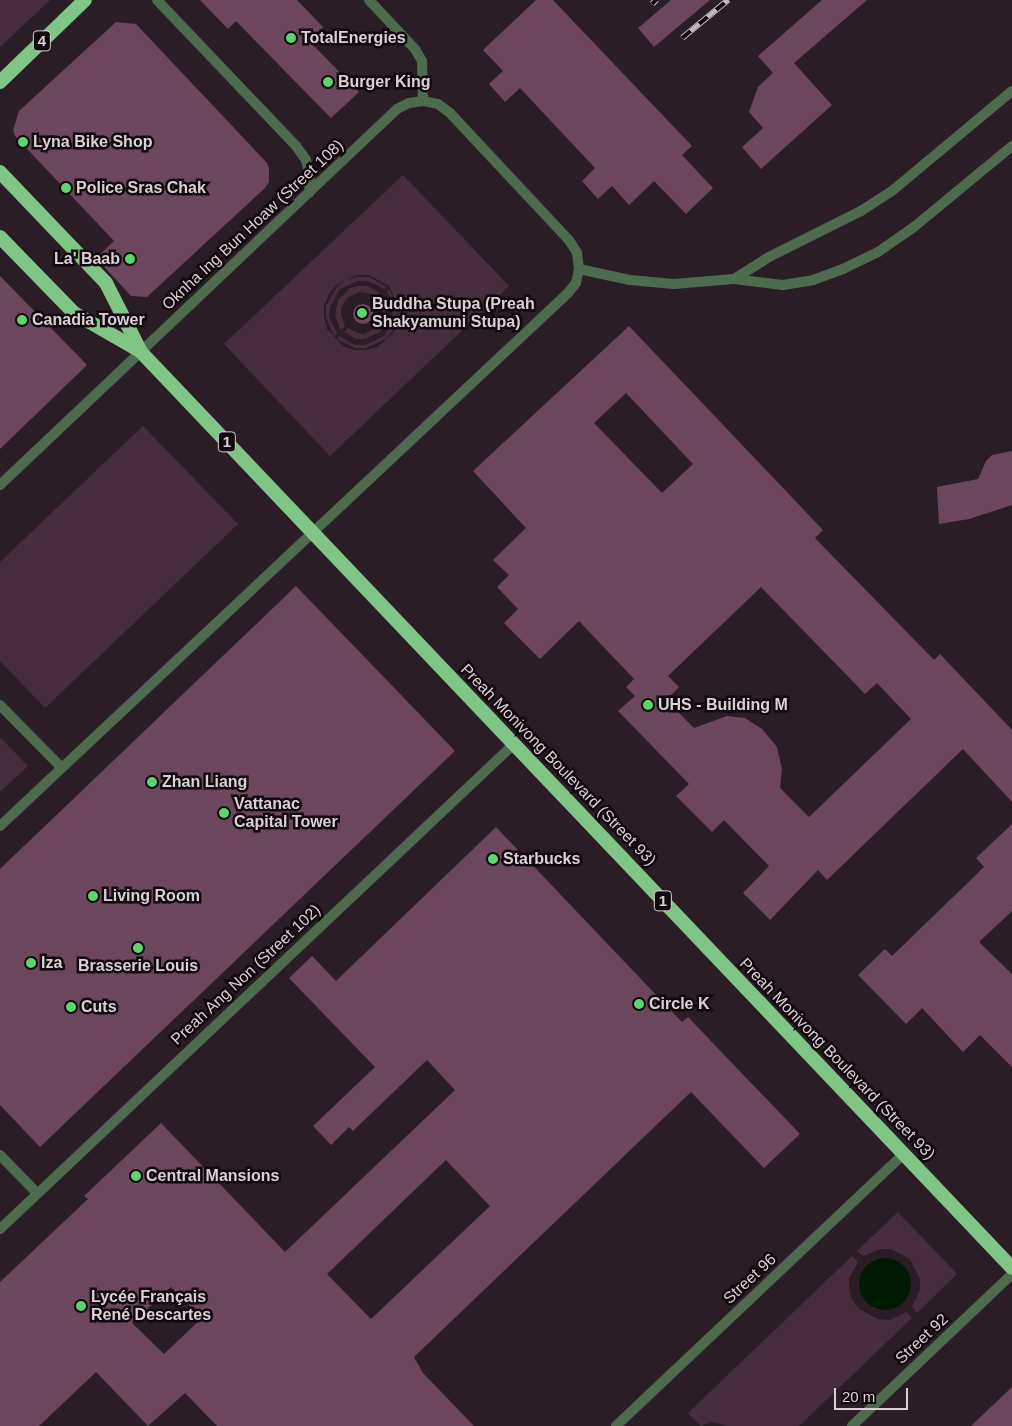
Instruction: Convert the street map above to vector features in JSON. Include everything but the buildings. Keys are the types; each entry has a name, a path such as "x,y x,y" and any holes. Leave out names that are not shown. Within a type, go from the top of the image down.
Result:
{"highway":[{"name":"4","path":"0,82 85,0"},
{"name":"Preah Monivong Boulevard (Street 93)","path":"0,172 106,282 141,352"},
{"name":"Preah Monivong Boulevard (Street 93)","path":"0,237 74,313 141,352 1012,1268"}],"street":[{"path":"157,0 296,146 306,160 310,176 309,193"},
{"path":"0,826 314,533 568,293 576,283 579,268 577,253 568,240 450,113 438,104 423,101 422,61 415,49 369,0"},
{"path":"734,279 767,258 860,211 892,191 1012,92"},
{"name":"Oknha Ing Bun Hoaw (Street 108)","path":"0,485 397,109 409,103 423,101"},
{"path":"579,268 630,280 674,284 734,279 783,284 813,280 844,269 878,252 914,227 1012,146"},
{"path":"0,704 62,768"},
{"name":"Preah Ang Non (Street 102)","path":"0,1229 514,744"},
{"path":"0,1154 37,1193"},
{"name":"Street 96","path":"616,1426 904,1154"},
{"name":"Street 92","path":"852,1426 1012,1274"}],"shaded area":[{"path":"0,0 50,0 0,47"},
{"path":"403,175 509,286 330,456 224,344","holes":["357,275 369,275 389,286 399,308 395,331 378,347 354,350 343,346 327,329 324,306 329,294 336,285"]},
{"path":"369,277 387,287 384,289 368,281 358,281 340,289 330,307 329,317 337,333 334,336 326,317 326,306 337,287 346,280"},
{"path":"367,286 380,293 376,297 372,294 359,292 347,298 341,308 341,315 345,326 341,330 335,316 338,300 350,288"},
{"path":"389,289 398,308 393,330 386,339 366,348 355,348 337,339 339,336 355,345 365,345 384,336 393,319 391,299 387,292"},
{"path":"382,296 388,309 388,318 380,332 365,339 356,339 344,332 348,328 364,334 376,328 382,317 383,310 378,300"},
{"path":"143,426 238,524 45,708 0,661 0,562"},
{"path":"0,737 28,766 0,792"},
{"path":"898,1212 957,1274 917,1313 912,1307 920,1290 920,1279 910,1259 891,1249 880,1249 863,1256 857,1251"},
{"path":"852,1256 858,1262 849,1278 849,1289 852,1300 859,1309 878,1319 890,1320 906,1312 912,1318 799,1426 728,1426 711,1422 701,1426 688,1413"},
{"path":"880,1258 890,1258 900,1262 907,1269 911,1284 907,1299 900,1306 890,1310 880,1310 870,1306 863,1299 859,1289 859,1279 863,1269 870,1262"}],"railway":[{"path":"652,4 656,0"},
{"path":"682,38 728,0"}],"place":[{"name":"TotalEnergies","path":"291,38"},
{"name":"Burger King","path":"328,82"},
{"name":"Lyna Bike Shop","path":"23,142"},
{"name":"Police Sras Chak","path":"66,188"},
{"name":"La' Baab","path":"130,259"},
{"name":"Buddha Stupa (Preah Shakyamuni Stupa)","path":"362,313"},
{"name":"Canadia Tower","path":"22,320"},
{"name":"UHS - Building M","path":"648,705"},
{"name":"Zhan Liang","path":"152,782"},
{"name":"Vattanac Capital Tower","path":"224,813"},
{"name":"Starbucks","path":"493,859"},
{"name":"Living Room","path":"93,896"},
{"name":"Brasserie Louis","path":"138,948"},
{"name":"Iza","path":"31,963"},
{"name":"Circle K","path":"639,1004"},
{"name":"Cuts","path":"71,1007"},
{"name":"Central Mansions","path":"136,1176"},
{"name":"Lycée Français René Descartes","path":"81,1306"}]}
